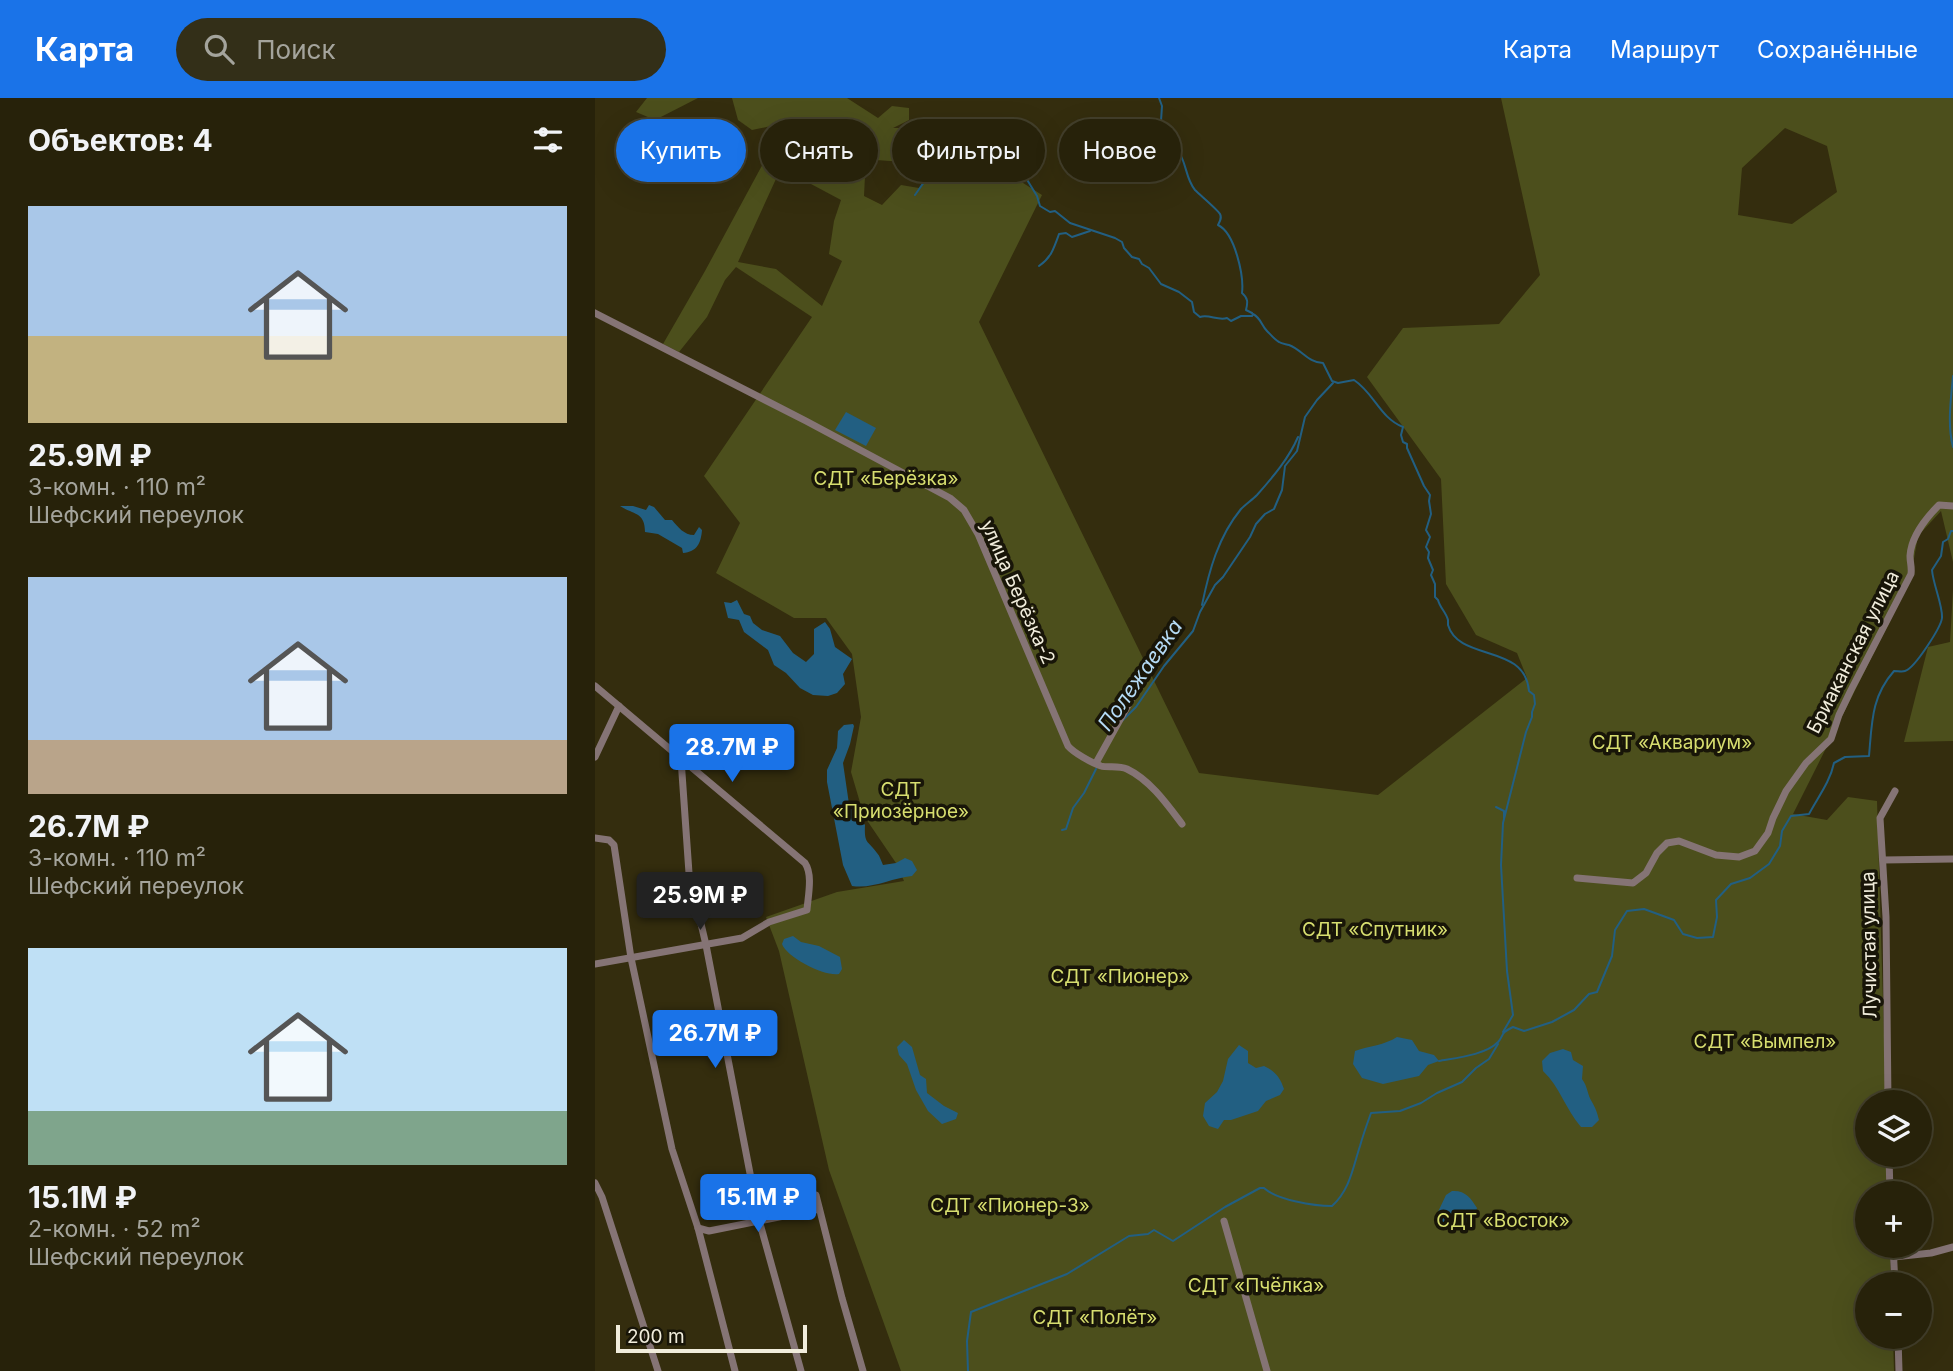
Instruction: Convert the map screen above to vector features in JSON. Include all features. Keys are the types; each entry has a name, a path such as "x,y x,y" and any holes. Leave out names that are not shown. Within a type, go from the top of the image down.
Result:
{"street":[{"name":"улица Берёзка-2","path":"595,313 806,421 950,498 964,510 978,534 1065,741 1075,753 1102,766 1126,768 1163,799 1182,824"},
{"name":"Бриаканская улица","path":"1577,878 1633,883 1646,873 1657,853 1667,843 1679,841 1716,855 1739,857 1755,851 1769,833 1786,792 1806,763 1831,739 1847,698 1911,574 1910,555 1919,530 1939,505 1953,506"},
{"path":"595,686 809,869 807,910 769,922 742,938 595,964"},
{"path":"1096,763 1137,689"},
{"path":"595,757 619,706"},
{"path":"681,759 688,868 706,945 759,1220 801,1371"},
{"name":"Лучистая улица","path":"1888,1090 1886,917 1880,818 1895,791"},
{"path":"595,838 609,840 614,845 631,958 672,1149 698,1228 735,1371"},
{"path":"1883,860 1953,859"},
{"path":"595,1183 602,1197 658,1371"},
{"path":"816,1195 863,1371"},
{"path":"698,1228 709,1231 819,1209"},
{"path":"1224,1221 1267,1371"},
{"path":"1932,1253 1953,1247"},
{"path":"1898,1349 1899,1371"}],"green space":[{"path":"647,98 698,98 657,119 636,112"},
{"path":"732,98 847,98 878,118 892,106 909,108 909,119 892,119 892,161 878,160 878,119 760,119 760,128 752,130 746,126 746,119 738,119"},
{"path":"1501,98 1953,98 1953,562 1941,511 1918,536 1910,581 1793,814 1827,820 1848,797 1877,801 1886,1090 1855,1090 1855,1167 1887,1167 1888,1181 1855,1181 1855,1258 1890,1258 1891,1272 1855,1272 1855,1349 1893,1349 1894,1371 901,1371 829,1170 779,951 766,917 837,892 904,881 896,863 864,816 851,772 861,717 852,654 826,618 794,618 716,573 740,523 704,476 812,317 736,267 725,280 707,317 679,352 663,344 760,169 760,182 775,182 738,262 776,269 822,306 842,261 829,254 834,221 841,200 807,182 865,182 864,196 882,205 901,185 919,188 925,182 1022,182 1042,195 979,322 1199,773 1378,795 1527,678 1517,653 1476,635 1446,584 1441,479 1367,377 1403,328 1499,324 1540,275","holes":["1785,128 1827,146 1837,192 1792,224 1738,215 1742,168"]},
{"path":"1953,590 1953,741 1904,742 1928,647 1950,642"}],"water":[{"path":"846,412 876,428 866,446 835,430"},
{"path":"649,505 665,520 672,520 687,534 694,535 699,527 702,530 697,546 692,551 683,553 682,548 658,534 645,532 641,517 620,506 646,510"},
{"path":"737,600 744,614 750,616 753,623 762,630 780,636 793,653 806,662 814,654 814,629 825,622 835,647 852,659 843,674 845,684 837,693 828,696 813,695 800,688 774,665 768,650 744,632 739,620 728,618 724,602"},
{"path":"853,724 843,763 849,804 865,825 866,839 883,865 905,858 912,861 917,870 912,876 868,886 852,886 843,865 827,770 837,748 838,731 844,725"},
{"path":"793,936 801,942 819,946 840,957 842,969 839,974 817,970 791,955 782,944 784,939"},
{"path":"1397,1037 1412,1040 1419,1051 1434,1055 1439,1061 1428,1065 1419,1076 1383,1084 1362,1078 1353,1064 1355,1051"},
{"path":"904,1040 912,1047 920,1075 926,1079 927,1093 958,1113 956,1119 942,1124 928,1111 916,1090 907,1064 899,1055 897,1047"},
{"path":"1239,1045 1248,1051 1248,1063 1256,1068 1264,1066 1271,1070 1284,1089 1280,1095 1266,1101 1258,1111 1224,1120 1218,1129 1209,1126 1203,1116 1205,1103 1217,1092 1223,1081 1228,1059"},
{"path":"1563,1049 1571,1052 1573,1060 1583,1066 1582,1079 1599,1120 1592,1127 1581,1127 1543,1071 1542,1061 1550,1053"},
{"path":"1452,1191 1467,1195 1477,1208 1463,1226 1459,1224 1452,1228 1444,1225 1437,1214 1446,1195"}],"waterway":[{"name":"Полежаевка","path":"1159,98 1162,106 1160,136 1177,149 1195,190 1220,214 1218,225 1234,246 1240,266 1242,293 1247,300 1246,310 1252,313"},
{"name":"Полежаевка","path":"915,195 931,174 945,168 958,156 975,162 992,160 1013,167 1026,178 1040,206 1050,212 1055,211 1070,223 1122,242 1132,257 1139,259 1149,268 1161,284 1179,292 1192,302 1194,312 1200,317 1227,318 1231,321 1253,314 1277,341 1323,363 1332,381 1338,383 1354,380 1361,385 1388,418 1403,427 1403,442 1407,444 1430,495 1431,514 1426,530 1430,537 1426,547 1433,570 1431,575 1435,584 1435,597 1447,617 1448,625 1454,636 1465,644 1516,666 1525,676 1529,691 1534,695 1532,717 1503,823 1501,865 1507,971 1513,1015 1503,1032"},
{"name":"Полежаевка","path":"1039,266 1049,256 1059,234 1066,233 1072,237 1090,231"},
{"name":"Полежаевка","path":"1953,376 1950,420 1953,447"},
{"name":"Полежаевка","path":"1122,721 1136,707 1164,666 1193,631 1215,585 1250,537 1256,524 1274,509 1282,490 1285,466 1297,451 1305,417 1333,383"},
{"name":"Полежаевка","path":"1202,605 1211,567 1226,531 1241,509 1257,495 1280,467 1298,437"},
{"name":"Полежаевка","path":"1439,1061 1486,1050 1513,1027 1524,1031 1552,1022 1574,1010 1589,994 1597,992 1612,956 1615,930 1627,911 1644,909 1674,920 1683,934 1697,938 1713,937 1717,917 1716,900 1731,884 1750,878 1769,864 1780,846 1782,831 1791,816 1809,814 1827,783 1834,763 1845,757 1869,756 1874,711 1886,681 1894,671 1905,671 1915,663 1941,623 1941,607 1932,570 1941,556 1943,542 1953,531"},
{"name":"Полежаевка","path":"1062,830 1066,829 1073,808 1096,769"},
{"name":"Полежаевка","path":"1496,807 1504,811 1504,818"},
{"name":"Полежаевка","path":"968,1371 967,1341 971,1312 1067,1274 1129,1236 1148,1234 1154,1230 1173,1241 1260,1188 1296,1202 1332,1206 1347,1186 1371,1113 1400,1111 1462,1082 1489,1059 1498,1044"}],"park label":[{"name":"СДТ «Берёзка»","path":"886,478"},
{"name":"СДТ «Аквариум»","path":"1672,742"},
{"name":"СДТ «Приозёрное»","path":"901,800"},
{"name":"СДТ «Спутник»","path":"1375,929"},
{"name":"СДТ «Пионер»","path":"1120,976"},
{"name":"СДТ «Вымпел»","path":"1765,1041"},
{"name":"СДТ «Пионер-3»","path":"1010,1205"},
{"name":"СДТ «Восток»","path":"1503,1220"},
{"name":"СДТ «Пчёлка»","path":"1256,1285"},
{"name":"СДТ «Полёт»","path":"1095,1317"}]}
